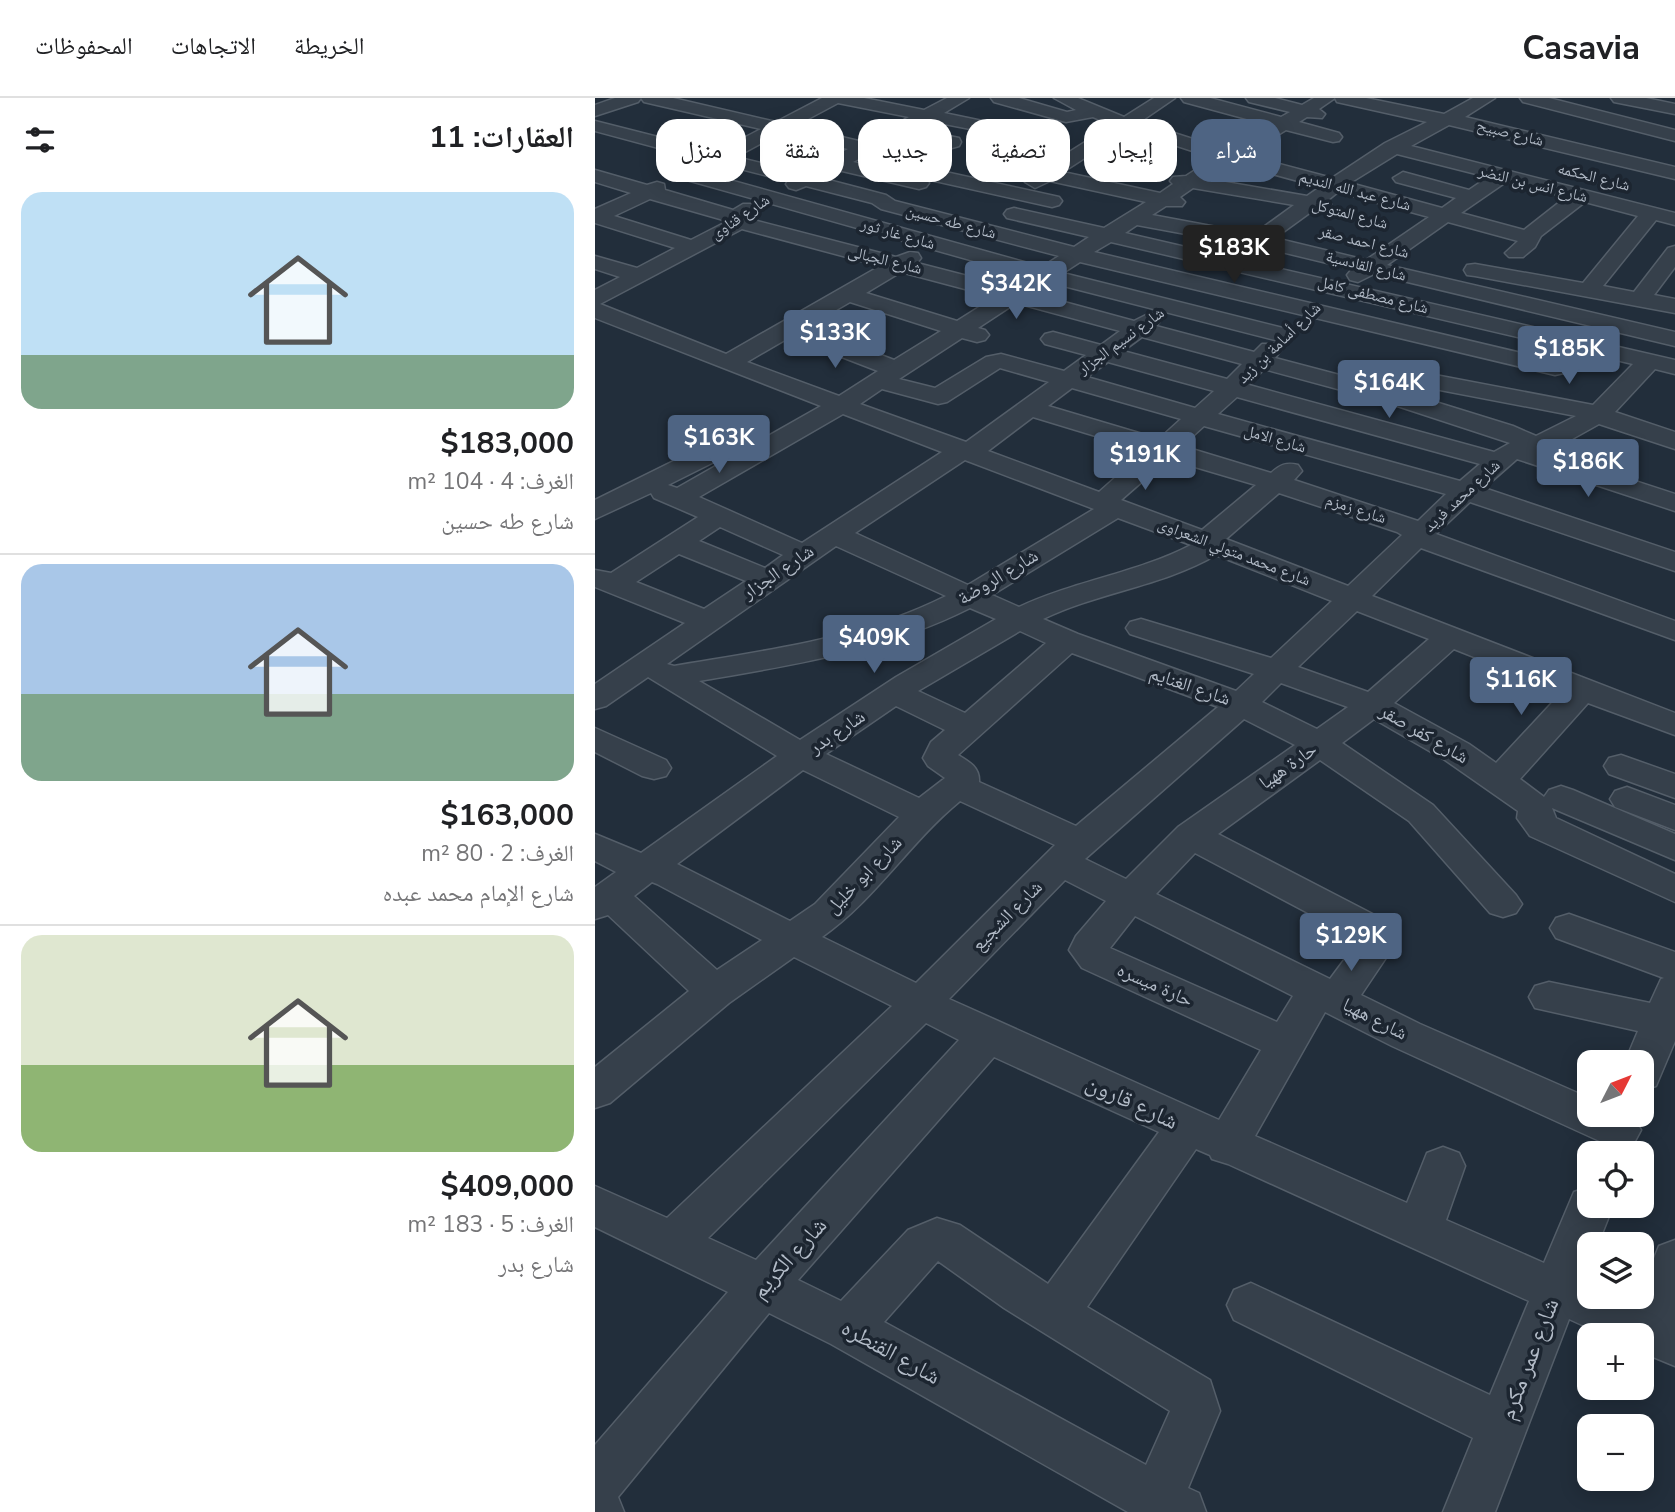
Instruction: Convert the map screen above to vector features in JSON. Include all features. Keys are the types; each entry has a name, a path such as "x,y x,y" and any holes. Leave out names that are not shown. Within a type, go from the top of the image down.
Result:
{"street":[{"path":"595,100 602,98"},
{"path":"595,111 632,98"},
{"path":"650,98 760,124"},
{"path":"794,119 836,98 967,109 1019,110 1069,117 1093,111"},
{"name":"شارع عبد الله النديم","path":"1063,98 1113,119"},
{"path":"1190,98 1282,124 1339,144 1366,163"},
{"path":"1255,98 1304,111 1329,108"},
{"name":"شارع صبيح","path":"1343,98 1440,110 1461,121 1675,174"},
{"path":"1529,98 1675,136"},
{"path":"1620,98 1675,109"},
{"path":"1134,119 1161,103"},
{"name":"شارع نسيم الجزار","path":"966,451 1170,306 1308,202 1366,163 1395,138 1440,110 1485,105"},
{"path":"784,107 833,118"},
{"name":"شارع قناوى","path":"935,119 967,109 1019,110"},
{"path":"1282,124 1304,111"},
{"path":"708,119 718,114"},
{"path":"1553,123 1675,153"},
{"name":"شارع طه حسين","path":"595,126 656,142"},
{"path":"746,144 760,136"},
{"name":"شارع انس بن النضر","path":"1395,138 1436,159 1675,219"},
{"path":"746,141 760,145"},
{"name":"شارع غار ثور","path":"656,148 646,159 656,163"},
{"path":"1070,159 1084,150"},
{"path":"1074,157 1084,159"},
{"path":"1374,196 1436,159"},
{"path":"595,177 619,163"},
{"name":"شارع عبد الله النديم","path":"1281,174 1335,185 1530,238"},
{"path":"1627,207 1675,174"},
{"name":"شارع أسامة بن زيد","path":"1109,504 1164,448 1232,388 1313,308 1341,286 1370,255 1420,245 1447,216 1502,176"},
{"name":"شارع الجبالى","path":"595,177 1007,301"},
{"path":"1070,178 1164,189 1201,207"},
{"path":"1403,178 1474,197"},
{"path":"595,217 670,182"},
{"name":"شارع غار ثور","path":"715,182 1047,275 1170,306 1270,349"},
{"name":"شارع قناوى","path":"595,299 735,225 739,215 800,182"},
{"name":"شارع طه حسين","path":"811,182 1079,255 1313,308 1556,368"},
{"path":"813,242 921,182"},
{"name":"شارع مصطفى كامل","path":"933,182 993,209 1341,286 1662,364"},
{"path":"944,182 1069,204"},
{"path":"728,363 935,244 1034,182"},
{"path":"595,511 889,375 1134,218 1164,189 1189,182"},
{"name":"شارع المتوكل","path":"1189,182 1336,208"},
{"name":"شارع بدر","path":"603,901 802,756 962,650 1020,618 1075,594 1171,566 1210,542 1465,317 1530,238 1580,196"},
{"name":"شارع القادسية","path":"1108,212 1257,241 1370,255 1496,282 1675,339"},
{"path":"1588,291 1651,213"},
{"path":"595,217 692,247"},
{"name":"شارع احمد صقر","path":"1253,217 1306,228"},
{"name":"شارع المتوكل","path":"1397,226 1420,245"},
{"path":"1639,300 1675,252"},
{"path":"595,262 638,276"},
{"path":"1456,265 1496,282 1588,291 1675,306"},
{"path":"847,294 1010,345"},
{"path":"1007,301 1138,329 1270,349 1529,399 1595,415 1667,439 1675,412"},
{"path":"1007,301 1055,331 1104,353 1347,420 1516,452 1675,503"},
{"name":"شارع محمد متولي الشعراوى","path":"595,310 728,363 1210,542 1675,725"},
{"path":"843,349 914,315"},
{"name":"شارع الامل","path":"788,328 843,349 889,375 938,397 998,361 1465,491 1675,562"},
{"path":"1529,399 1575,345"},
{"path":"1270,349 1379,393 1504,431 1516,452"},
{"name":"شارع محمد فريد","path":"1351,598 1465,491 1516,452 1556,438 1606,409 1662,364"},
{"path":"678,498 831,401"},
{"name":"شارع زمزم","path":"1029,408 1407,526 1428,541 1675,631"},
{"name":"شارع الجزار","path":"595,699 657,670 707,621 834,534 966,451"},
{"path":"648,485 804,554"},
{"name":"شارع الروضة","path":"657,670 861,640 920,620 970,594 1109,504"},
{"path":"604,581 677,544 719,516"},
{"name":"شارع الغنايم","path":"834,534 970,594 1067,641 1241,704 1320,744 1421,813 1503,904"},
{"path":"677,544 768,579"},
{"path":"604,581 707,621"},
{"name":"شارع الشجيع","path":"672,1243 921,1003 1070,852 1241,704 1351,598"},
{"name":"شارع كفر صقر","path":"1141,628 1275,670 1373,705 1457,752 1499,781 1535,807 1535,818 1543,827 1675,889"},
{"name":"حارة ههيا","path":"1129,898 1191,836 1373,705 1450,637"},
{"path":"957,786 964,777 944,761 941,754 1067,641"},
{"path":"657,670 802,756 922,814"},
{"path":"1499,781 1583,689"},
{"path":"895,693 968,729"},
{"path":"595,739 654,768"},
{"path":"1675,787 1624,782 1675,818"},
{"name":"شارع ههيا","path":"957,786 1070,852 1129,898 1406,1035 1618,1133"},
{"name":"شارع ابو خليل","path":"595,1091 715,992 839,904 922,814 957,786"},
{"path":"1561,798 1675,848"},
{"path":"1191,836 1375,932 1379,940 1327,995 1286,1045 1227,1146"},
{"name":"شارع قارون","path":"595,846 647,868 669,874 791,939 988,1036 1227,1146 1663,1339"},
{"name":"حارة ميسره","path":"1129,898 1090,946 1091,955 1286,1045"},
{"path":"603,901 715,992"},
{"path":"1569,928 1675,967"},
{"path":"1549,997 1668,1006 1651,1050"},
{"name":"شارع الكريم","path":"595,1484 762,1287 988,1036"},
{"path":"1056,1312 1187,1127"},
{"path":"1419,1230 1443,1166"},
{"name":"شارع القنطره","path":"595,1205 848,1328 1168,1506"},
{"name":"شارع عمر مكرم","path":"1469,1512 1585,1218"},
{"path":"848,1328 924,1244 937,1238 944,1239 1021,1293 1192,1397 1195,1411 1168,1506"},
{"path":"1663,1339 1675,1261"},
{"path":"1251,1305 1503,1427"}]}
